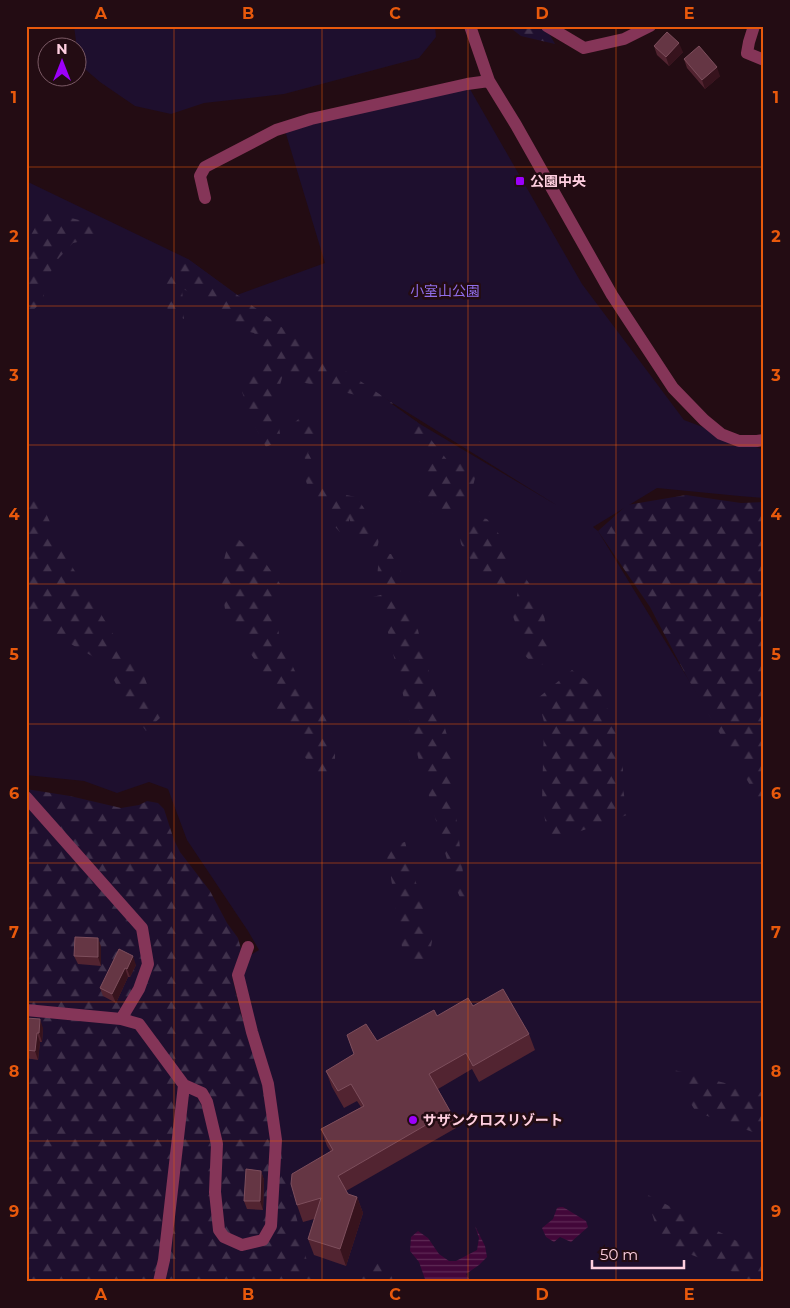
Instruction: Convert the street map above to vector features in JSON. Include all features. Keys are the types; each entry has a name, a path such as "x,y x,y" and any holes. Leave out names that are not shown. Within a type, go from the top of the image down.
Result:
{"street":[{"path":"470,26 489,81 612,295 673,388 704,420 721,434 739,441 764,440"},
{"path":"547,26 584,48 624,40 650,26"},
{"path":"754,26 747,53 764,60"},
{"path":"205,198 200,176 205,167 276,130 311,120 467,84 489,81"},
{"path":"26,797 142,928 148,964 139,989 121,1019"},
{"path":"26,1010 121,1019 138,1024 184,1085 202,1092 208,1102 217,1144 215,1192 219,1230 224,1237 242,1245 263,1240 271,1226 276,1140 268,1084 252,1032 238,975 248,947"},
{"path":"159,1282 164,1260 184,1085"}],"green space":[{"path":"74,26 435,26 436,37 419,58 284,94 204,103 171,114 135,106 100,82 88,72 88,38 76,38"},
{"path":"508,26 545,26 555,44 521,36"},
{"name":"小室山公園","path":"467,84 582,284 684,420 764,450 764,498 657,488 593,527 598,531 764,807 764,1282 292,1282 237,963 259,950 187,840 168,789 149,782 117,793 84,781 26,775 26,181 188,259 237,295 325,263 283,124","holes":["378,394 558,506 420,424"]},
{"path":"47,212 91,223 101,237 73,243 59,258 46,280 43,301 30,313 26,312 26,241 40,218"},
{"path":"188,259 294,336 394,404 301,382 285,367 275,403 281,440 266,447 253,423 242,392 243,374 259,366 266,350 254,333 233,328 220,312 182,288 184,319 168,310 158,284 159,273"},
{"path":"305,413 317,418 322,435 312,443 308,453 324,483 344,504 346,495 356,497 376,530 378,543 375,549 368,553 359,544 349,518 349,525 340,532 324,514 310,491 305,477 303,447 293,424"},
{"path":"416,421 448,461 473,466 475,478 472,490 452,509 431,514 419,501 427,478 427,456 407,432"},
{"path":"26,482 39,498 65,555 113,634 140,664 161,717 146,731 124,700 106,664 41,627 26,606"},
{"path":"686,495 741,503 764,502 764,809 688,679 650,607 598,531 627,505"},
{"path":"477,517 487,519 497,531 508,550 508,574 511,579 503,590 485,583 461,544 459,532"},
{"path":"238,539 264,561 283,588 274,609 280,639 300,682 324,714 335,742 335,764 322,780 304,756 297,727 279,718 270,682 246,647 225,609 220,576 227,548"},
{"path":"383,554 391,554 404,577 402,583 397,587 384,583 378,576 378,566"},
{"path":"526,579 536,593 543,609 554,653 546,663 535,667 523,653 513,616 518,591"},
{"path":"395,591 418,630 452,753 455,806 468,915 454,884 419,761 385,620 373,597"},
{"path":"572,670 601,691 616,733 623,766 623,788 627,815 549,842 542,803 544,722 538,698"},
{"path":"26,789 70,796 121,808 139,805 147,801 158,803 164,809 180,852 210,891 227,923 238,938 241,949 232,976 239,1007 266,1091 312,1282 26,1282"},
{"path":"405,842 432,941 428,964 404,960 385,847"},
{"path":"670,1069 764,1093 764,1136 696,1112"},
{"path":"646,1194 764,1255 764,1282 747,1282 728,1269 661,1243"},
{"path":"373,1255 397,1272 390,1282 349,1282 350,1277"}],"shaded area":[{"path":"560,1207 586,1221 588,1227 571,1242 560,1237 554,1242 546,1237 542,1228 553,1219 557,1208"},
{"path":"475,1226 485,1246 487,1257 466,1274 471,1282 452,1282 450,1280 446,1282 426,1282 419,1262 410,1251 411,1237 418,1231 428,1238 439,1254 449,1261 456,1261 477,1250 479,1238"}],"building":[{"path":"667,32 679,43 666,57 654,46"},
{"path":"699,46 717,67 702,80 684,59"},
{"path":"75,937 98,938 98,957 74,956"},
{"path":"119,949 133,956 112,994 100,988"},
{"name":"サザンクロスリゾート","path":"503,989 529,1034 473,1066 466,1053 429,1074 450,1111 338,1176 348,1194 357,1197 340,1249 308,1239 321,1198 297,1205 291,1184 292,1174 333,1150 321,1129 364,1106 351,1084 338,1091 326,1071 354,1054 347,1035 366,1024 377,1041 434,1010 437,1016 468,998 473,1006"},
{"path":"26,1018 40,1019 35,1051 26,1050"},
{"path":"246,1169 261,1171 260,1201 244,1201"}],"place":[{"name":"公園中央","path":"520,181"},
{"name":"サザンクロスリゾート","path":"413,1120"}]}
